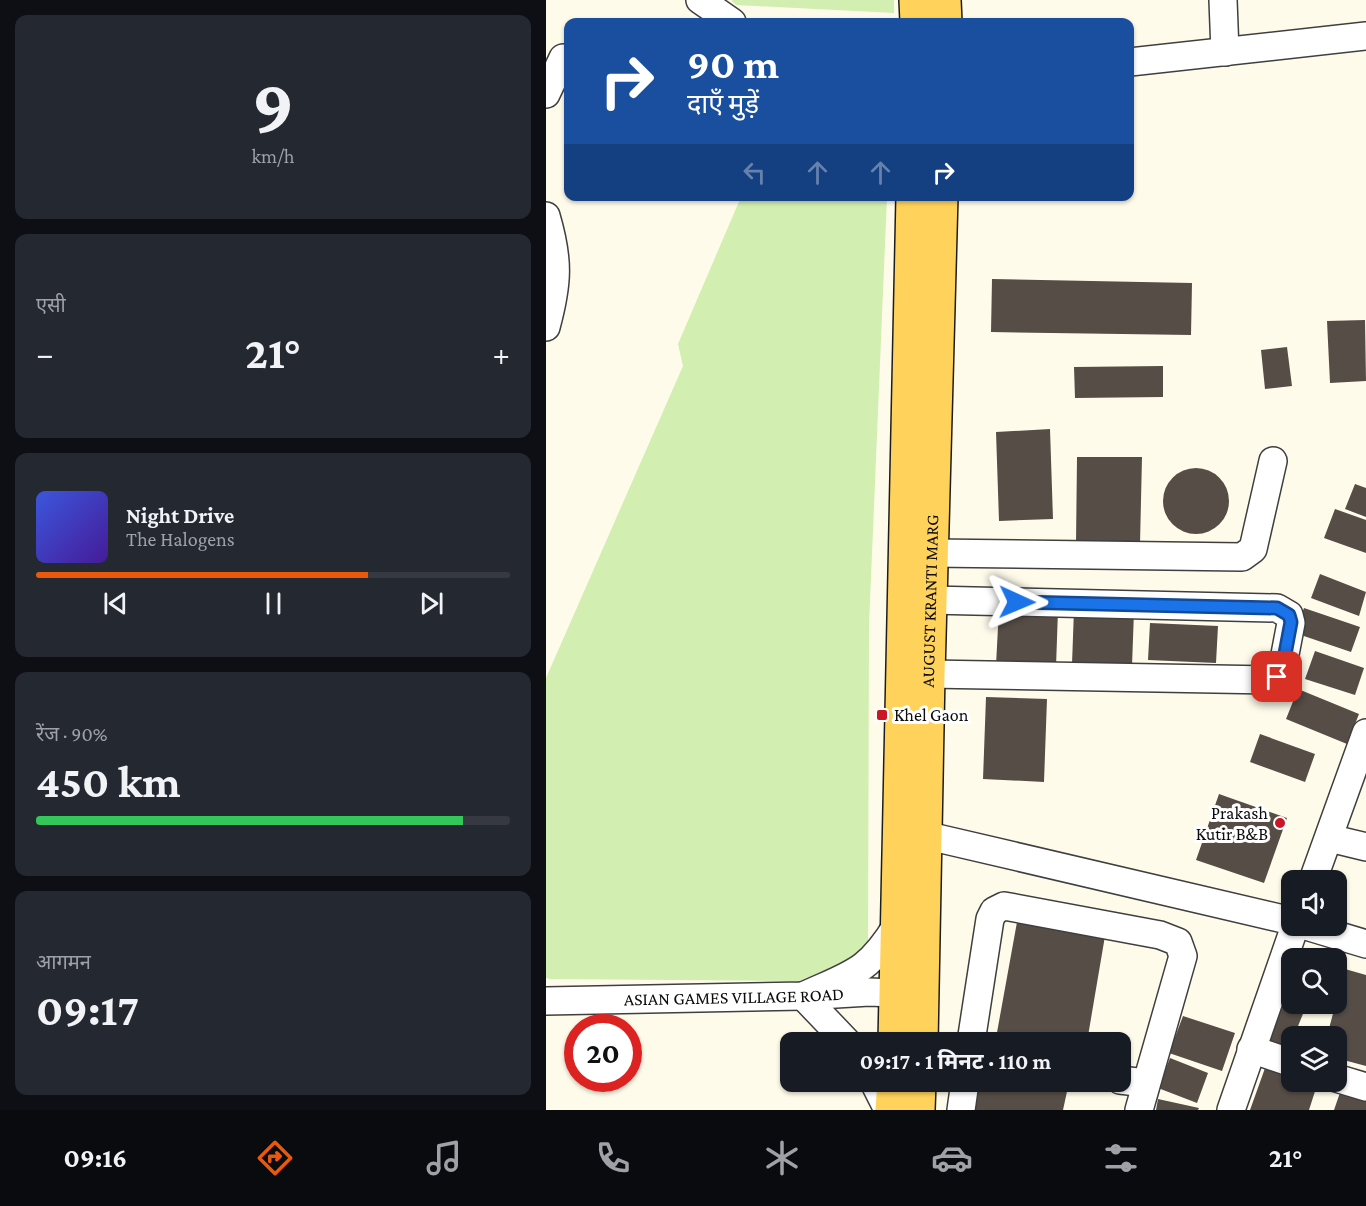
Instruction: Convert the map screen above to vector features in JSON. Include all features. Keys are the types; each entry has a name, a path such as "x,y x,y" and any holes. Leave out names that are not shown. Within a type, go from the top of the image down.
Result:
{"main road":[{"path":"916,0 917,18"},
{"path":"944,0 945,18"},
{"name":"AUGUST KRANTI MARG","path":"913,201 897,926 919,1032"},
{"name":"AUGUST KRANTI MARG","path":"898,1032 909,993 924,835 941,201"},
{"path":"890,1110 893,1092"},
{"path":"918,1110 919,1092"}],"street":[{"path":"700,0 726,18"},
{"path":"1223,0 1225,52"},
{"path":"1134,62 1366,36"},
{"path":"546,94 559,58"},
{"path":"546,216 556,251 555,294 546,327"},
{"path":"932,553 1242,557 1253,549 1274,461"},
{"path":"928,674 1271,680 1282,670 1291,622 1289,615 1277,608 930,600"},
{"path":"1317,870 1361,765 1366,733"},
{"path":"924,835 1281,918"},
{"path":"1329,838 1366,847"},
{"path":"973,1032 990,919 994,911 1004,906 1160,935 1178,942 1183,956 1133,1082 1139,1110"},
{"path":"837,1032 803,996 861,971 882,951 897,926"},
{"path":"1231,1110 1291,936"},
{"path":"1339,936 1366,944"},
{"name":"ASIAN GAMES VILLAGE ROAD","path":"546,1001 909,993"},
{"path":"1251,1049 1281,1059"},
{"path":"1347,1082 1366,1088"},
{"path":"880,1092 890,1110"},
{"path":"961,1110 964,1092"}],"green space":[{"path":"731,0 894,0 894,13 736,5"},
{"path":"739,201 887,201 869,625 868,945 860,956 799,981 546,978 546,678 683,366 678,344"}],"building":[{"path":"992,279 1192,283 1191,335 991,332"},
{"path":"1365,320 1366,381 1330,383 1327,321"},
{"path":"1287,347 1292,386 1265,389 1261,350"},
{"path":"1163,366 1163,397 1075,398 1074,367"},
{"path":"1050,429 1053,519 999,521 996,432"},
{"path":"1077,457 1142,457 1140,544 1076,543"},
{"path":"1196,468 1209,470 1219,478 1227,488 1229,501 1227,514 1219,524 1209,532 1196,534 1183,532 1173,524 1165,514 1163,501 1165,488 1173,478 1183,470"},
{"path":"1355,484 1366,488 1366,517 1345,509"},
{"path":"1335,509 1366,520 1366,553 1324,538"},
{"path":"1320,574 1366,592 1359,616 1311,598"},
{"path":"999,608 1058,610 1056,667 996,665"},
{"path":"1304,608 1360,627 1351,652 1295,633"},
{"path":"1074,609 1134,611 1132,666 1072,664"},
{"path":"1150,623 1218,626 1216,663 1148,660"},
{"path":"1315,651 1364,668 1355,695 1305,679"},
{"path":"1298,689 1359,714 1347,744 1286,719"},
{"path":"986,697 1047,699 1044,782 983,779"},
{"path":"1260,734 1315,754 1305,782 1250,762"},
{"path":"1219,794 1287,818 1264,883 1196,860"},
{"path":"1017,922 1105,936 1089,1032 997,1032"},
{"path":"1347,970 1366,975 1366,1066 1347,1061 1347,1026 1330,1026 1333,1014 1347,1014"},
{"path":"1281,978 1281,1014 1303,1014 1298,1026 1281,1026 1281,1048 1258,1039"},
{"path":"1183,1016 1235,1033 1222,1071 1169,1053"},
{"path":"1269,1057 1281,1061 1281,1092 1315,1092 1309,1110 1250,1110"},
{"path":"1170,1058 1208,1073 1197,1103 1158,1088"},
{"path":"1347,1085 1366,1091 1366,1110 1334,1110 1340,1092 1347,1092"},
{"path":"977,1092 1067,1092 1063,1110 974,1110"},
{"path":"1158,1099 1199,1108 1198,1110 1156,1110"}],"place":[{"name":"Khel Gaon","path":"882,715"},
{"name":"Prakash Kutir B&B","path":"1280,823"}],"route":[{"path":"1017,602 1277,608 1289,615 1291,622 1282,670 1277,677"}]}
